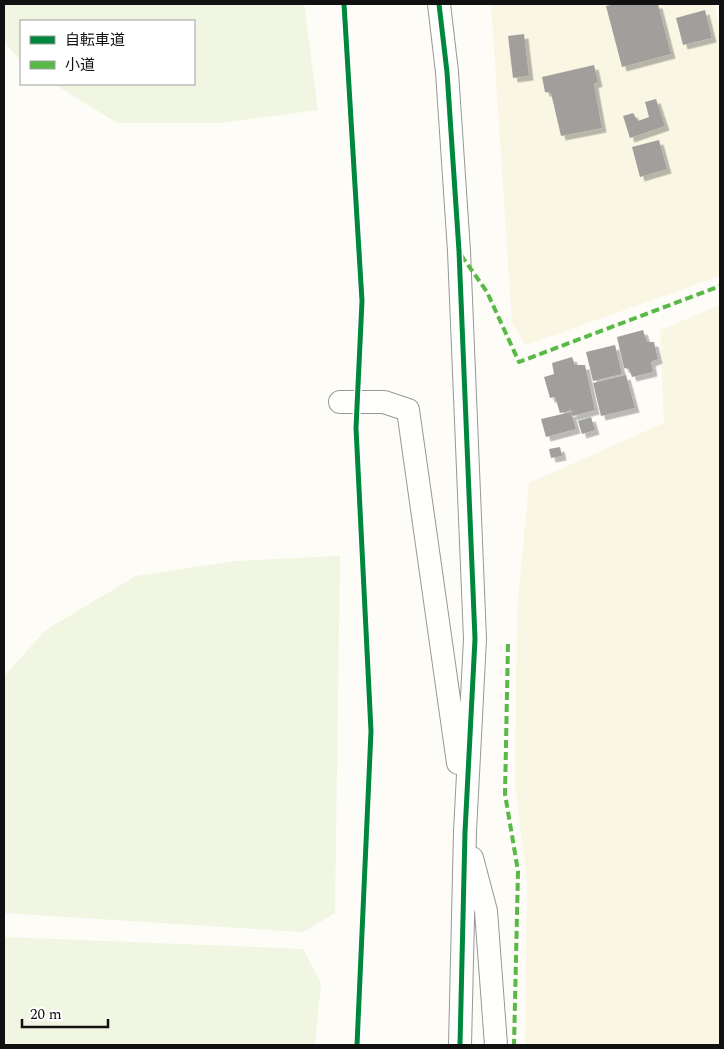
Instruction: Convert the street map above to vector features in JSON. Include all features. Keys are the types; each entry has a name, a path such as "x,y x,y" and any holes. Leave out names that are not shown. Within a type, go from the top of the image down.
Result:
{"street":[{"path":"439,4 447,72 459,251 475,639 465,832 460,1045"},
{"path":"340,402 384,402 408,410 456,743 465,832 486,911 496,1045"}],"shaded area":[{"path":"491,4 714,4 720,30 720,276 526,345 512,324"},
{"path":"720,305 720,1045 525,1045 527,881 515,784 517,610 529,483 664,423 660,330"}],"green space":[{"path":"4,4 304,4 318,110 221,123 117,123 56,85 195,85 195,20 20,20 20,60 4,41"},
{"path":"340,556 335,913 303,932 4,913 4,676 46,630 136,576 235,561"},
{"path":"4,937 303,949 321,983 315,1045 4,1045"}],"building":[{"path":"616,4 658,4 671,54 622,67 606,6"},
{"path":"705,10 712,38 683,45 676,18"},
{"path":"524,34 529,76 513,78 508,36"},
{"path":"594,65 598,82 594,84 602,128 561,136 551,93 545,92 542,77"},
{"path":"656,99 665,126 630,138 623,116 633,113 638,121 649,117 645,102"},
{"path":"659,140 667,169 640,177 632,147"},
{"path":"643,330 647,342 654,342 658,359 651,362 653,372 632,377 629,369 624,368 617,337"},
{"path":"615,345 622,374 593,381 586,352"},
{"path":"572,357 575,365 585,365 595,410 573,416 571,412 574,411 571,411 569,408 570,411 560,413 555,397 550,398 544,377 554,374 552,363"},
{"path":"626,375 635,408 601,416 593,383"},
{"path":"571,412 576,429 546,437 541,419"},
{"path":"591,417 595,430 582,434 578,421"},
{"path":"560,447 562,456 551,458 549,449"}],"marked path":[{"path":"461,255 487,292 519,362 720,286"},
{"path":"508,644 505,794 518,871 514,1045"}],"cycle path":[{"path":"344,4 362,301 356,428 371,731 357,1045"},
{"path":"439,4 447,72 459,251 475,639 465,832 460,1045"}]}
